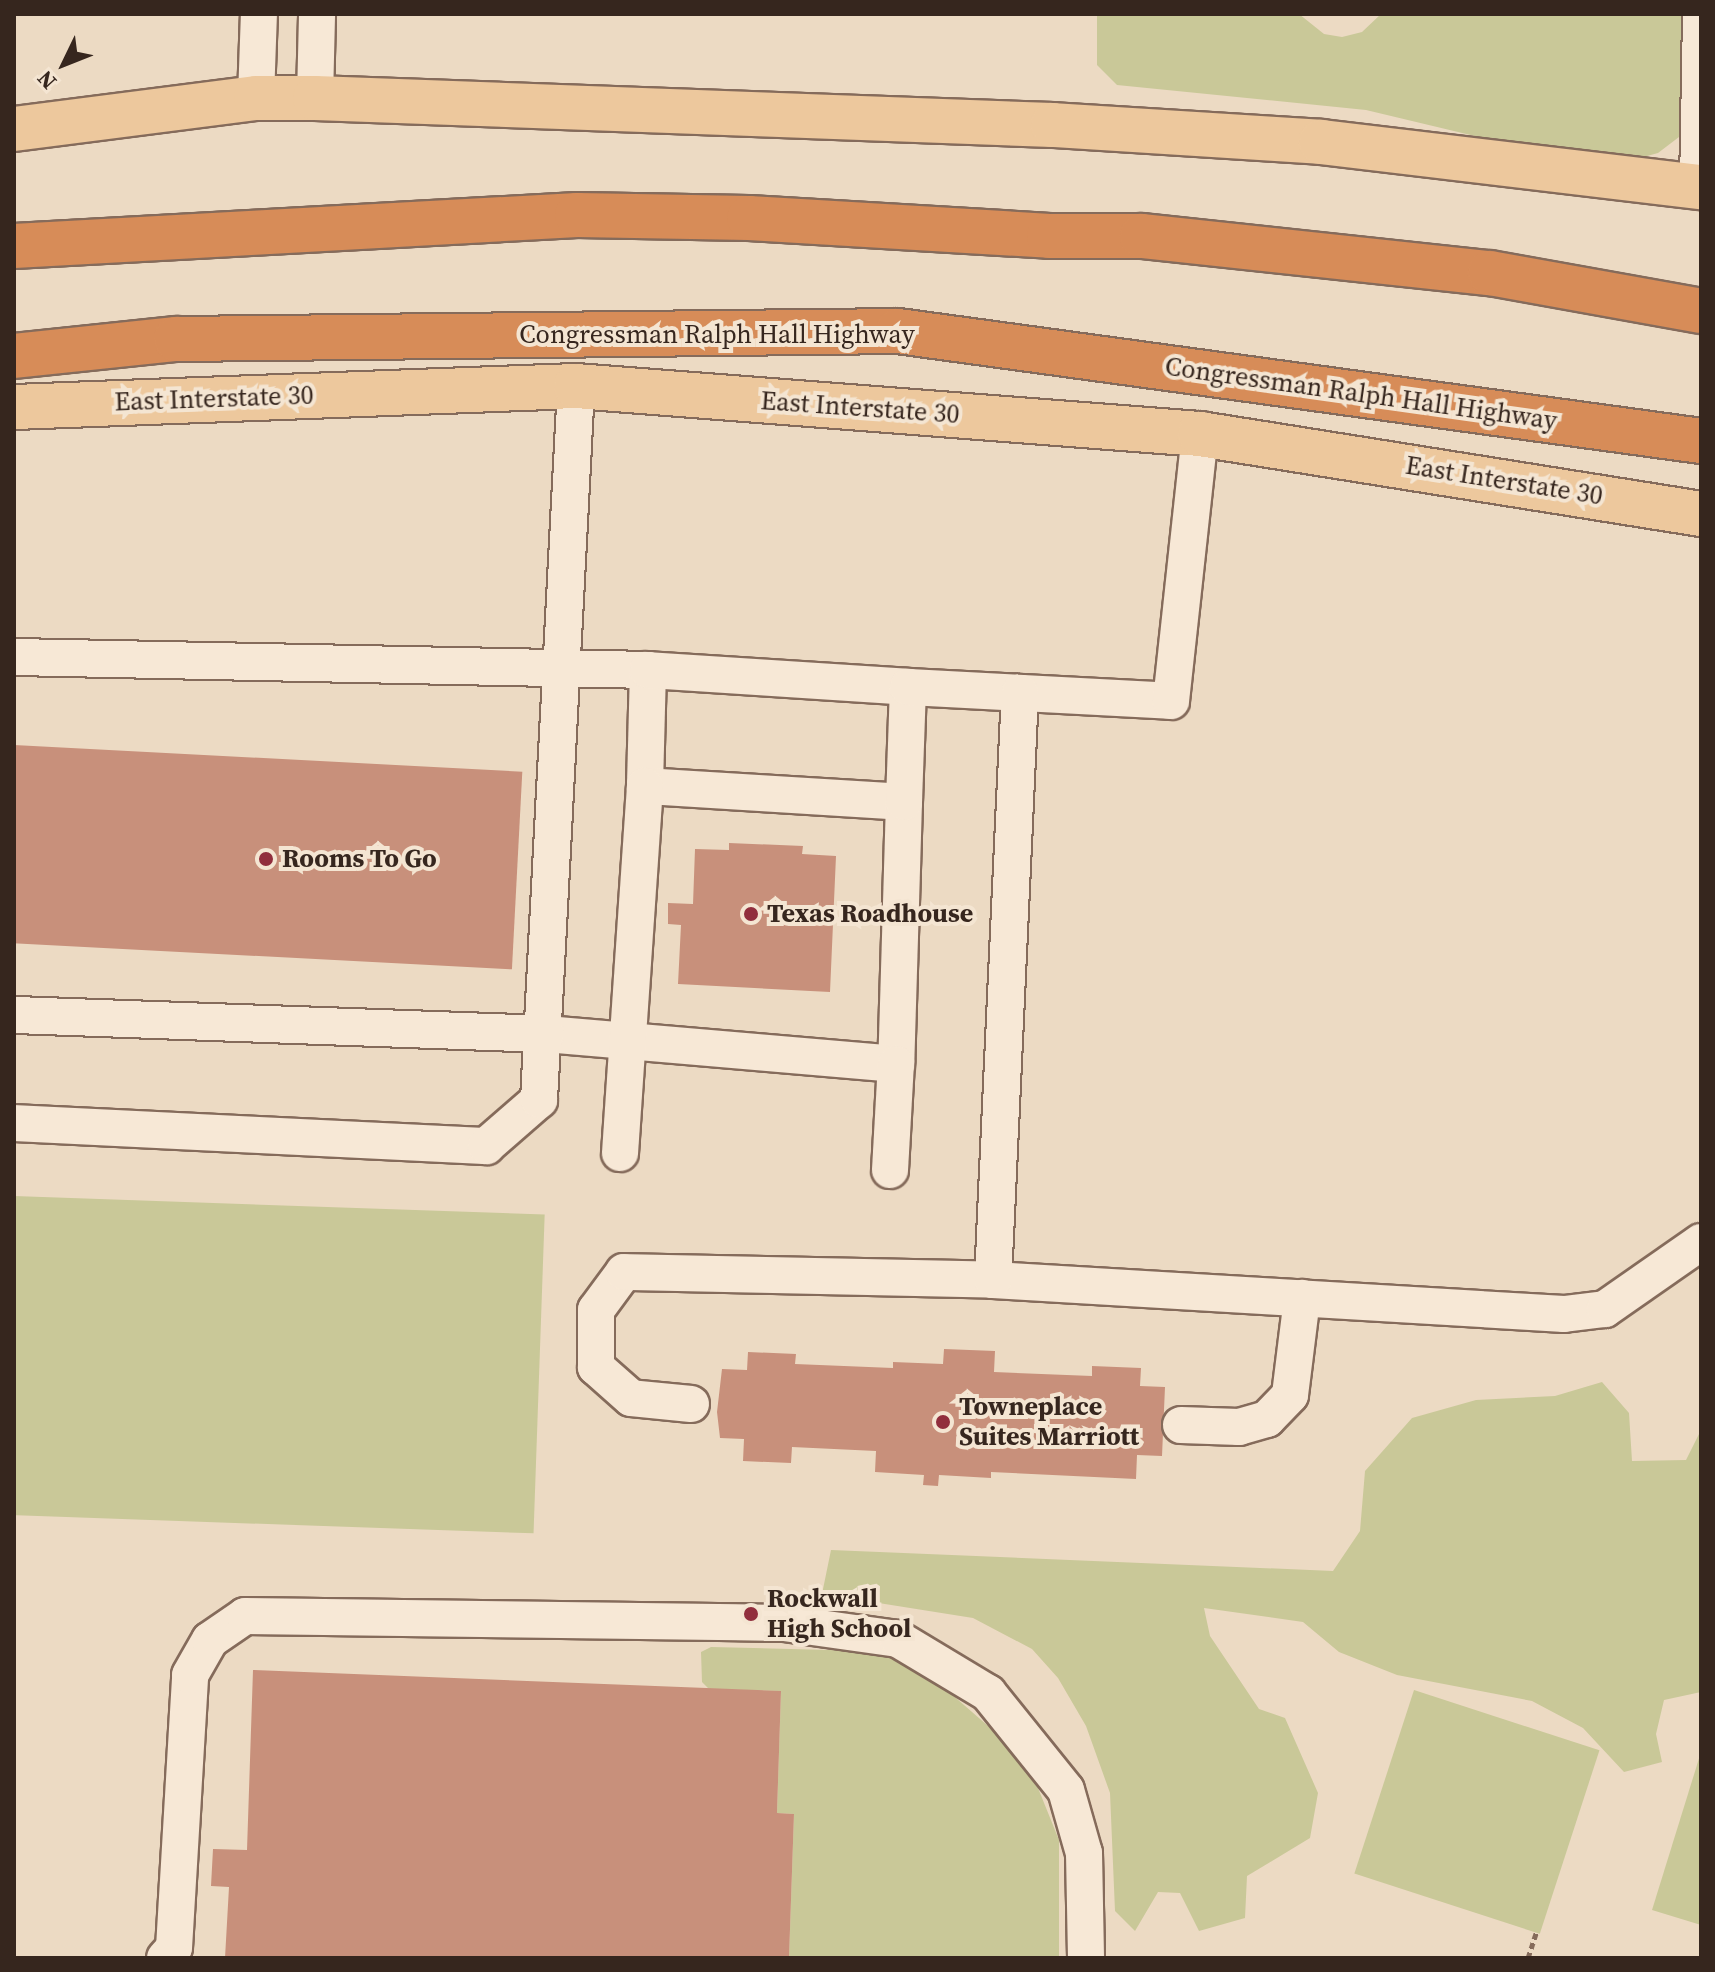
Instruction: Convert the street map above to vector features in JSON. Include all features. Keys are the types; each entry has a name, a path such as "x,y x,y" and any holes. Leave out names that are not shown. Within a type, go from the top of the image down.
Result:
{"highway":[{"path":"14,246 577,215 749,218 1049,236 1142,236 1490,273 1701,311"},
{"name":"Congressman Ralph Hall Highway","path":"14,356 176,339 898,331 1701,441"},
{"path":"1624,430 1701,455"}],"main road":[{"path":"14,129 256,98 315,98 1053,125 1321,142 1699,186"},
{"name":"East Interstate 30","path":"14,407 576,386 1200,434 1701,514"}],"street":[{"path":"256,98 259,14"},
{"path":"315,98 317,14"},
{"path":"1699,186 1701,14"},
{"path":"14,1123 486,1146 539,1100 546,1034 559,671 576,386"},
{"path":"14,657 559,671 648,670 1171,701 1200,434"},
{"path":"620,1153 645,786 648,670"},
{"path":"890,1170 908,687"},
{"path":"993,1280 1020,693"},
{"path":"645,786 904,802"},
{"path":"14,1015 546,1034 896,1064"},
{"path":"691,1404 631,1398 596,1367 596,1310 624,1272 993,1280 1564,1314 1605,1309 1701,1242"},
{"path":"1181,1425 1239,1427 1267,1419 1290,1395 1302,1298"},
{"path":"165,1958 174,1948 190,1675 210,1640 245,1616 784,1623 898,1639 988,1693 1066,1790 1084,1853 1086,1958"}],"path":[{"path":"1528,1958 1537,1931"}],"shaded area":[{"path":"1097,14 1299,14 1324,34 1342,37 1362,32 1381,14 1693,14 1697,111 1679,137 1658,153 1636,159 1571,159 1366,110 1117,85 1097,65"},
{"path":"14,1196 545,1215 534,1533 14,1515"},
{"path":"1602,1382 1629,1413 1632,1461 1686,1460 1701,1430 1701,1692 1664,1700 1656,1734 1662,1762 1624,1772 1583,1728 1532,1701 1397,1675 1339,1652 1303,1622 1204,1608 1210,1636 1259,1709 1285,1718 1318,1793 1310,1838 1247,1876 1245,1918 1199,1931 1180,1893 1158,1892 1135,1931 1115,1911 1110,1793 1086,1726 1058,1678 1032,1649 973,1618 822,1594 831,1550 1333,1571 1360,1531 1365,1471 1412,1418 1476,1400 1555,1396"},
{"path":"711,1647 867,1651 900,1661 941,1685 995,1732 1038,1788 1059,1840 1059,1958 789,1958 794,1814 777,1813 781,1691 709,1689 702,1682 701,1652"},
{"path":"1414,1690 1599,1750 1540,1934 1354,1874"},
{"path":"1701,1752 1701,1925 1652,1910"}],"building":[{"name":"Rooms To Go","path":"14,745 522,772 512,969 14,943"},
{"name":"Texas Roadhouse","path":"729,843 803,846 802,854 836,856 830,992 678,984 681,925 668,924 668,903 693,904 695,849 729,850"},
{"name":"Towneplace Suites Marriott","path":"944,1349 995,1351 994,1372 1092,1376 1092,1366 1141,1368 1140,1386 1165,1387 1162,1456 1137,1455 1136,1479 991,1472 991,1478 939,1475 938,1486 923,1485 924,1475 875,1472 876,1451 792,1447 791,1463 743,1461 744,1439 720,1438 717,1412 722,1369 747,1370 748,1352 796,1354 795,1364 893,1368 893,1362 943,1364"},
{"path":"253,1670 781,1691 777,1813 794,1814 789,1958 225,1958 229,1887 211,1886 213,1849 247,1850"}],"place":[{"name":"Rooms To Go","path":"266,859"},
{"name":"Texas Roadhouse","path":"751,914"},
{"name":"Towneplace Suites Marriott","path":"943,1422"},
{"name":"Rockwall High School","path":"751,1614"}]}
